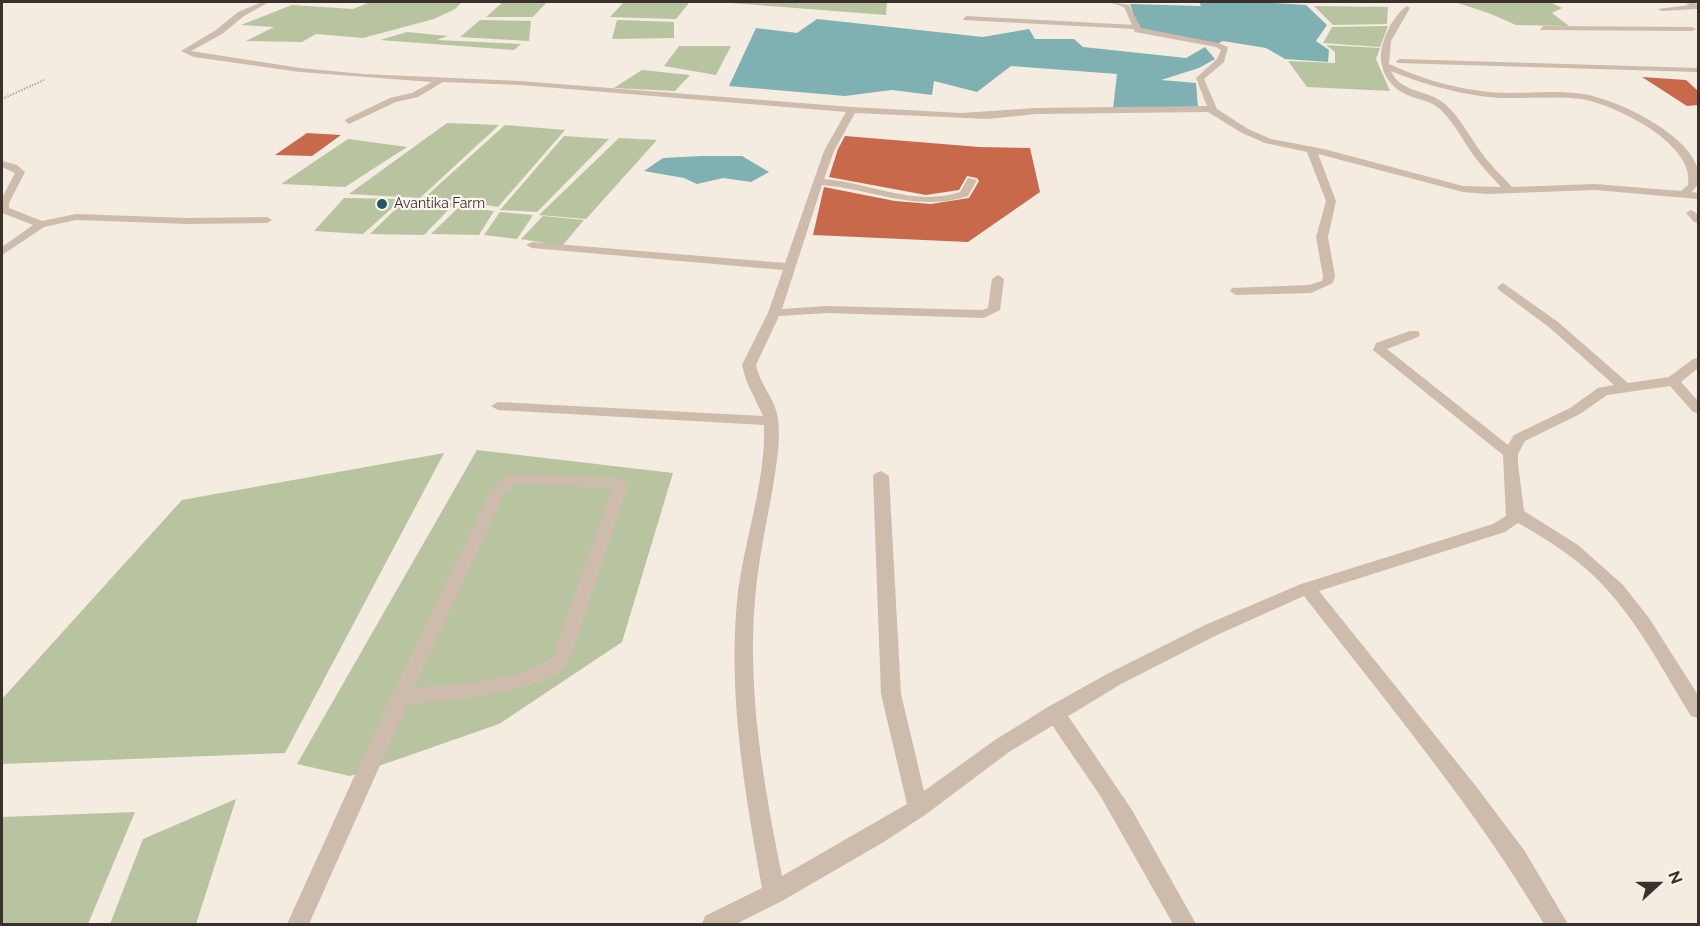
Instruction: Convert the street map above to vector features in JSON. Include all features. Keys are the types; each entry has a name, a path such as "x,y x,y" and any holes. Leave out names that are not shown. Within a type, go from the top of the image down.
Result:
{"street":[{"path":"266,2 241,14 219,32 185,51 194,55 300,70 552,86 852,110 982,116 1036,111 1213,110 1259,138 1311,149 1463,189 1480,192 1588,187 1698,196"},
{"path":"1112,2 1127,6 1135,27 1140,31 1218,45 1225,49 1221,60 1200,78 1213,110"},
{"path":"1668,15 1660,10 1698,7 1688,2"},
{"path":"1407,8 1389,35 1382,60 1390,76 1401,88 1443,106 1479,156 1508,189"},
{"path":"966,18 1135,27"},
{"path":"1676,20 1695,31"},
{"path":"1543,28 1695,31"},
{"path":"1400,61 1698,70"},
{"path":"1385,65 1412,77 1482,94 1577,96 1609,104 1646,123 1683,151 1694,171 1693,186 1683,194"},
{"path":"349,121 393,100 416,95 440,80"},
{"path":"774,893 752,779 744,688 745,616 768,471 771,421 767,406 750,374 749,365 774,313 830,151 852,110"},
{"path":"1236,291 1311,289 1327,283 1329,276 1322,237 1331,201 1311,149"},
{"path":"2,164 14,167 20,172 4,203 4,210 41,224"},
{"path":"820,182 849,185 901,198 934,199 964,194 972,180"},
{"path":"2,252 41,224 76,217 188,221 267,220"},
{"path":"532,245 790,267"},
{"path":"774,313 807,308 840,308 984,314 994,310 998,279"},
{"path":"1503,287 1554,325 1624,387"},
{"path":"1414,334 1381,346 1380,350 1511,454"},
{"path":"713,924 774,893 874,836 918,808 1002,746 1114,679 1211,630 1307,588 1499,528 1512,520 1516,514 1511,454 1514,445 1523,434 1575,411 1595,394 1624,387 1673,381 1698,363"},
{"path":"1673,381 1698,409"},
{"path":"498,406 771,421"},
{"path":"881,476 891,694 918,808"},
{"path":"298,924 400,698 498,491 505,483 513,479 617,483 620,486 563,654 555,665 544,672 518,680 400,698"},
{"path":"1516,514 1569,546 1608,580 1650,634 1698,711"},
{"path":"1307,588 1467,791 1516,857 1557,924"},
{"path":"1055,714 1087,755 1115,799 1185,924"}],"path":[{"path":"2,99 44,80"}],"green space":[{"path":"370,2 462,2 455,9 434,19 363,38 316,34 302,42 246,41 274,27 241,25 292,5 353,9"},
{"path":"503,2 547,2 533,17 486,17"},
{"path":"624,2 689,3 676,19 610,17"},
{"path":"718,2 887,2 886,15"},
{"path":"1407,2 1550,2 1562,8 1552,13 1569,26 1516,25 1458,3"},
{"path":"1314,6 1388,7 1387,24 1333,25"},
{"path":"480,20 531,21 529,41 460,37"},
{"path":"617,20 674,22 674,38 612,39"},
{"path":"1388,26 1380,47 1323,43 1332,27"},
{"path":"407,32 448,36 437,40 521,44 514,50 380,40"},
{"path":"1326,45 1380,48 1376,59 1390,91 1307,87 1288,61 1335,63 1335,52"},
{"path":"679,46 731,46 716,75 664,66"},
{"path":"642,70 690,75 675,91 614,88"},
{"path":"447,123 499,125 420,198 349,194"},
{"path":"505,125 565,130 498,207 461,201 423,199"},
{"path":"564,136 609,139 537,212 500,210"},
{"path":"619,138 657,140 586,219 539,215"},
{"path":"348,139 407,147 345,187 281,184"},
{"path":"344,198 402,199 363,234 314,231"},
{"path":"405,200 455,203 424,235 370,234"},
{"path":"459,207 494,211 479,235 431,234"},
{"path":"500,212 533,215 517,239 484,235"},
{"path":"543,216 584,220 562,246 521,239"},
{"path":"477,450 673,473 622,642 499,724 350,776 297,764"},
{"path":"444,453 285,753 2,764 2,699 182,500"},
{"path":"236,799 196,924 110,924 143,839"},
{"path":"135,812 88,924 2,924 2,817"}],"water":[{"path":"1199,2 1306,5 1327,25 1316,41 1329,50 1328,62 1285,59 1266,48 1223,41 1217,44 1139,30 1130,4 1201,6"},
{"path":"817,19 983,37 1029,29 1035,39 1074,39 1083,47 1186,58 1205,47 1215,59 1199,68 1161,80 1196,83 1198,107 1113,109 1117,74 1011,66 977,92 934,81 932,95 892,90 845,96 729,86 756,28 797,33"},
{"path":"742,156 769,172 751,182 723,178 697,184 684,178 644,171 663,158"}],"building":[{"path":"1642,77 1686,80 1698,91 1698,105 1687,106"},
{"path":"307,133 341,135 312,156 275,155"},
{"path":"845,136 979,147 1030,148 1040,192 968,242 813,235 824,187 895,201 931,204 969,198 979,181 977,178 967,176 959,190 926,195 829,177"}],"place":[{"name":"Avantika Farm","path":"382,204"}]}
